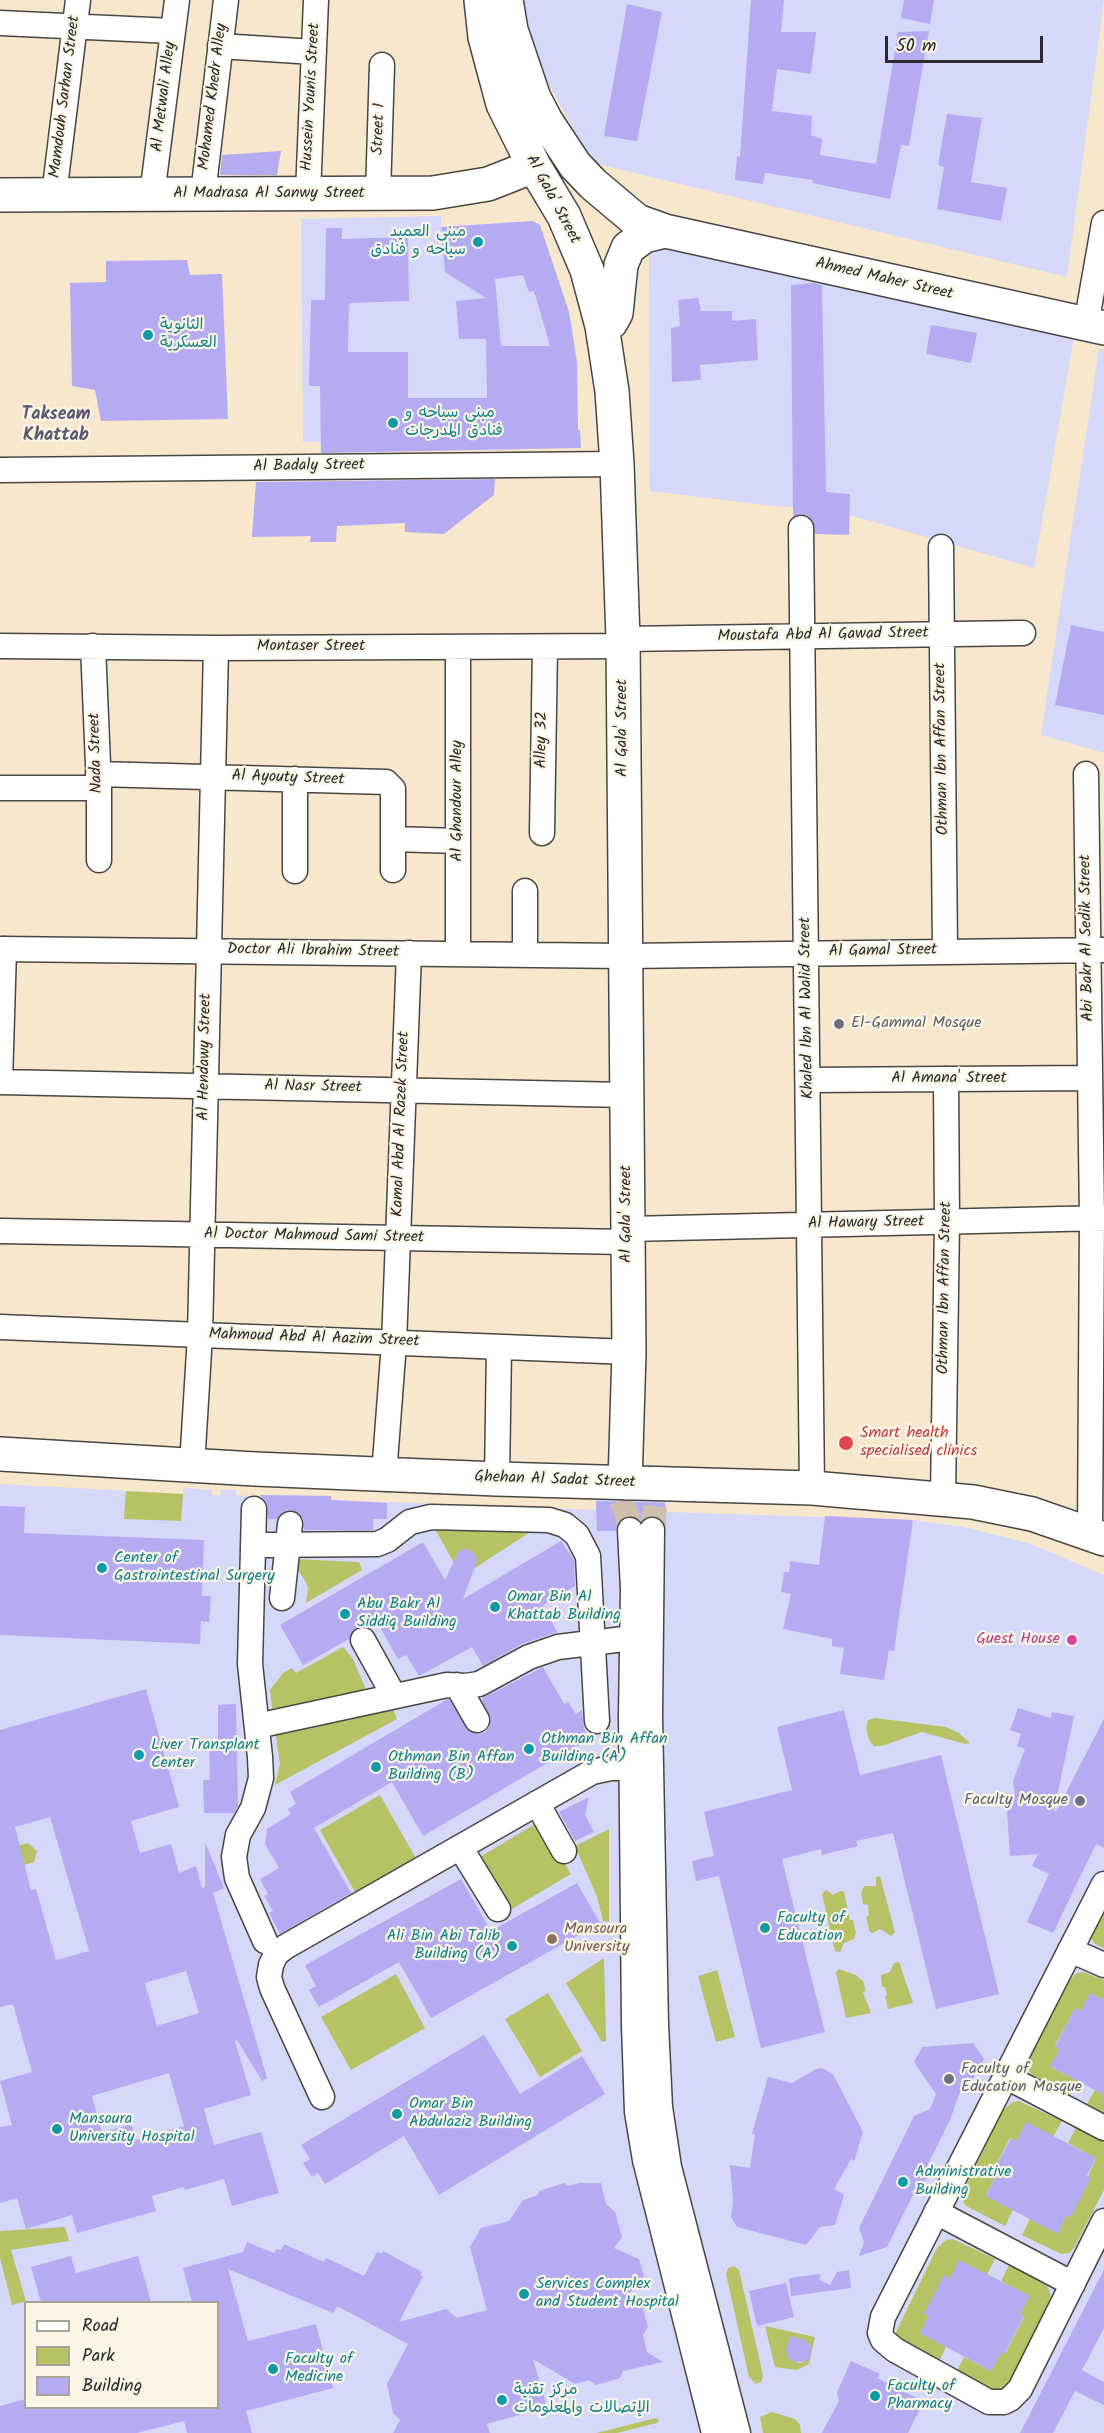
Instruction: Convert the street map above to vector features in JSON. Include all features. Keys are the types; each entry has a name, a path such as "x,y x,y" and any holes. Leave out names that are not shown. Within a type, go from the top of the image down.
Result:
{"main road":[{"name":"Al Gala' Street","path":"480,0 501,22 546,122 575,165 614,201"},
{"name":"Al Gala' Street","path":"501,22 504,104 534,166 564,216 587,270 602,326 612,391 617,464 623,643 628,1236 628,1352 617,1488"},
{"name":"Al Madrasa Al Sanwy Street","path":"0,195 433,194 488,184 534,166"},
{"name":"Ahmed Maher Street","path":"614,201 637,220 665,231 1095,327"},
{"path":"602,326 611,322 616,313 621,265 628,248 644,236 665,231"},
{"name":"Ghehan Al Sadat Street","path":"0,1454 192,1466 254,1492 384,1474 497,1479 664,1492 812,1488 943,1498 1022,1512 1097,1536"}],"street":[{"name":"Mamdouh Sarhan Street","path":"54,195 78,0"},
{"name":"Al Metwali Alley","path":"152,195 177,0"},
{"name":"Mohamed Khedr Alley","path":"203,194 226,0"},
{"name":"Hussein Younis Street","path":"308,194 316,0"},
{"path":"0,23 173,31"},
{"path":"220,46 314,52"},
{"name":"Street 1","path":"378,194 382,64"},
{"path":"1095,327 1104,223"},
{"name":"Al Badaly Street","path":"0,470 617,464"},
{"name":"Khaled Ibn Al Walid Street","path":"801,528 811,1225 812,1488"},
{"name":"Othman Ibn Affan Street","path":"941,547 945,951"},
{"name":"Moustafa Abd Al Gawad Street","path":"623,643 804,636 1023,633"},
{"name":"Montaser Street","path":"0,646 458,647 623,643"},
{"name":"Nada Street","path":"93,646 99,860"},
{"name":"Alley 32","path":"542,833 545,646"},
{"name":"Al Ghandour Alley","path":"458,647 458,954"},
{"name":"Al Hendawy Street","path":"192,1466 200,1335 216,648"},
{"name":"Abi Bakr Al Sedik Street","path":"1086,774 1096,950 1090,1078 1098,1219 1097,1536"},
{"name":"Al Ayouty Street","path":"0,788 98,781 213,777 387,782 393,789 393,870"},
{"path":"295,779 295,871"},
{"path":"393,839 458,841"},
{"path":"525,891 525,955"},
{"path":"0,1082 2,949"},
{"name":"Doctor Ali Ibrahim Street","path":"2,949 625,956"},
{"name":"Al Gamal Street","path":"625,956 1096,950"},
{"name":"Kamal Abd Al Razek Street","path":"384,1474 394,1342 409,953"},
{"name":"Al Amana' Street","path":"809,1080 1090,1078"},
{"name":"Othman Ibn Affan Street","path":"943,1498 947,1222 946,1079"},
{"name":"Al Nasr Street","path":"0,1082 626,1095"},
{"name":"Al Hawary Street","path":"628,1236 811,1225 1098,1219"},
{"name":"Al Doctor Mahmoud Sami Street","path":"0,1231 398,1238 628,1236"},
{"name":"Mahmoud Abd Al Aazim Street","path":"0,1327 628,1352"},
{"path":"497,1479 499,1347"},
{"path":"254,1492 250,1664 261,1768 259,1788 253,1808 238,1835 234,1857 237,1878 265,1941"},
{"path":"253,1545 289,1535 376,1544 392,1537 410,1522 423,1518 558,1522 572,1530 586,1549 589,1564 597,1721"},
{"path":"641,1530 640,1715 645,2025 635,2093 642,2146 714,2433"},
{"path":"282,1598 289,1535"},
{"path":"642,1589 632,1638 640,1715 631,1768 645,2025 666,2152 738,2433"},
{"path":"257,1726 447,1685 479,1684 543,1652 593,1641 632,1638"},
{"path":"363,1640 394,1696"},
{"path":"458,1685 477,1720"},
{"path":"322,2097 272,1988 270,1971 276,1954 592,1772 611,1768 631,1768"},
{"path":"537,1803 564,1851"},
{"path":"460,1847 498,1909"},
{"path":"1104,1884 883,2317 880,2333 888,2346 983,2398 996,2403 1004,2402 1016,2395 1104,2221"},
{"path":"1070,1950 1104,1965"},
{"path":"1005,2076 1104,2128"},
{"path":"936,2212 1073,2284"}],"shaded area":[{"path":"514,0 1104,0 1067,277 593,163 512,20"},
{"path":"441,216 441,227 533,221 540,225 572,324 577,363 578,429 580,430 581,448 437,443 303,442 301,219"},
{"path":"649,245 1074,337 1034,568 829,509 773,506 650,491"},
{"path":"1099,349 1104,350 1104,753 1041,735"},
{"name":"Mansoura University","path":"0,1484 183,1494 183,1488 212,1490 212,1495 220,1496 221,1490 236,1490 236,1495 260,1497 263,1495 331,1496 332,1500 596,1510 596,1500 665,1499 666,1512 913,1520 964,1527 1028,1543 1104,1575 1104,2433 0,2433"}],"green space":[{"path":"126,1491 183,1494 181,1521 124,1519"},
{"path":"435,1529 532,1531 467,1573 458,1570","holes":["462,1549 468,1549 476,1555 475,1566 471,1569 456,1564 455,1558"]},
{"path":"293,1559 359,1562 362,1570 306,1603 308,1588 298,1570 292,1566"},
{"path":"343,1647 353,1659 367,1692 273,1715 270,1690 284,1672 292,1668 296,1673"},
{"path":"392,1707 397,1719 275,1785 280,1764 275,1730"},
{"path":"875,1718 946,1727 959,1733 970,1743 965,1744 922,1732 882,1746 874,1746 869,1740 866,1728 868,1720"},
{"path":"380,1795 418,1862 358,1897 320,1830"},
{"path":"540,1821 571,1874 510,1910 480,1857"},
{"path":"609,1829 609,1922 603,1921 597,1897 575,1846"},
{"path":"28,1843 37,1851 34,1862 0,1872 0,1850"},
{"path":"880,1876 895,1932 891,1936 880,1929 873,1933 870,1932 866,1918 869,1915 868,1905 863,1904 861,1892 865,1886 876,1886 876,1877"},
{"path":"826,1890 833,1895 840,1891 844,1892 850,1920 853,1920 856,1933 854,1939 844,1943 840,1952 835,1951 822,1894"},
{"path":"1104,1899 1104,1948 1095,1944 1089,1936"},
{"path":"604,1958 606,2041 602,2042 566,1983"},
{"path":"899,1962 913,2003 888,2009 885,1996 887,1995 885,1987 882,1987 881,1975 890,1972 894,1963"},
{"path":"839,1969 856,1975 863,1981 866,1991 863,1992 871,2013 846,2018 836,1973"},
{"path":"717,1970 735,2037 716,2042 698,1976"},
{"path":"1083,1972 1104,1980 1104,2000 1090,1993 1081,2011 1075,2008 1055,2046 1060,2049 1051,2067 1078,2081 1070,2095 1034,2076 1030,2073 1027,2063 1068,1981 1077,1973"},
{"path":"396,1974 425,2028 351,2070 321,2017"},
{"path":"548,1993 582,2051 540,2077 505,2019"},
{"path":"1095,2090 1104,2095 1104,2113 1087,2104"},
{"path":"1019,2101 1062,2121 1053,2137 1026,2123 1017,2141 1010,2138 991,2175 995,2178 986,2195 1013,2210 1005,2226 968,2207 964,2204 962,2194 1003,2110 1013,2102"},
{"path":"1076,2128 1104,2142 1104,2190 1074,2248 1069,2253 1061,2254 1022,2235 1030,2219 1058,2233 1067,2215 1071,2217 1096,2158 1068,2143"},
{"path":"65,2227 69,2241 11,2250 26,2301 12,2305 0,2258 0,2231"},
{"path":"953,2239 995,2259 987,2275 950,2278 925,2314 929,2316 920,2333 946,2347 938,2364 896,2337 896,2332 937,2248 946,2240"},
{"path":"1009,2265 1044,2283 1051,2297 1008,2386 1006,2389 995,2392 956,2373 964,2357 991,2371 1001,2353 1005,2354 1024,2317 1020,2314 1029,2296 1001,2281"},
{"path":"734,2266 739,2270 763,2375 762,2381 756,2384 749,2377 726,2274 728,2268"},
{"path":"765,2326 815,2337 809,2364 797,2370 775,2367","holes":["799,2338 810,2345 805,2362 799,2363 788,2357 793,2340"]},
{"path":"772,2412 795,2419 800,2425 801,2433 763,2433 760,2417"},
{"path":"656,2418 659,2420 657,2423 617,2433 596,2433"}],"building":[{"path":"751,0 784,0 781,32 816,32 811,74 777,69 772,111 812,116 811,135 822,139 820,155 876,164 898,32 929,31 909,146 901,145 890,199 812,183 813,180 765,173 763,184 735,180 737,156 740,157"},
{"path":"904,0 934,0 930,24 901,18"},
{"path":"627,4 662,12 637,141 604,136"},
{"path":"947,114 982,118 971,182 1007,188 1001,221 937,209 944,167 938,165"},
{"path":"281,151 277,175 220,175 222,155"},
{"path":"533,221 540,225 569,312 577,363 578,430 580,430 581,448 321,453 320,386 309,386 311,300 325,300 326,228 342,228 342,239 408,237 409,301 349,303 348,352 408,352 408,398 487,398 486,339 459,339 456,301 486,298 445,272 441,227","holes":["523,275 529,292 534,291 550,346 501,346 495,279"]},
{"name":"الثانوية العسكرية","path":"187,260 190,275 222,274 228,419 101,421 95,390 72,386 70,283 106,282 106,261"},
{"path":"813,283 822,285 826,492 850,494 849,535 815,534 813,521 808,516 801,514 793,516 791,285"},
{"path":"698,298 701,311 732,311 732,321 756,319 758,360 700,365 701,380 672,382 671,328 680,326 678,300"},
{"path":"931,325 977,333 971,363 926,354"},
{"path":"495,479 494,495 444,534 405,532 405,523 337,526 336,542 310,542 311,536 252,537 256,482"},
{"path":"1071,625 1104,632 1104,715 1055,705"},
{"path":"260,1495 331,1496 331,1500 387,1503 387,1519 373,1519 373,1530 304,1530 303,1518 292,1510 284,1511 277,1519 268,1519 267,1503"},
{"path":"596,1501 665,1503 666,1529 659,1518 652,1516 641,1521 630,1516 622,1518 617,1524 616,1531 597,1531"},
{"name":"Center of Gastrointestinal Surgery","path":"0,1506 25,1507 24,1533 204,1540 202,1596 211,1596 209,1622 201,1621 200,1644 0,1635"},
{"path":"825,1516 913,1520 894,1651 889,1650 884,1680 840,1674 844,1648 832,1646 832,1639 783,1629 791,1594 781,1592 784,1572 789,1572 790,1561 819,1565"},
{"path":"561,1541 574,1560 575,1586 543,1605 557,1632 522,1644 483,1666 472,1647 419,1676 406,1655 398,1659 377,1622 368,1627 356,1628 349,1639 303,1665 280,1625 423,1542 445,1580 462,1549 468,1549 476,1555 477,1561 463,1599"},
{"path":"543,1667 564,1704 568,1702 576,1714 582,1710 584,1729 590,1738 423,1836 392,1782 314,1828 351,1893 280,1934 269,1913 273,1911 264,1896 268,1894 260,1879 279,1868 265,1844 267,1829 291,1814 288,1809 296,1804 290,1792 449,1699 469,1732 484,1733 489,1728 491,1719 481,1699"},
{"path":"146,1689 179,1807 131,1821 140,1853 171,1844 179,1873 196,1866 202,1888 205,1887 205,1842 224,1888 213,1893 267,2078 262,2081 237,2040 235,2041 251,2095 204,2109 214,2145 261,2132 279,2193 232,2206 224,2179 152,2196 156,2211 77,2233 72,2215 26,2229 17,2198 0,2203 0,2127 12,2125 0,2081 32,2072 13,2004 0,2007 0,1730","holes":["50,1817 89,1951 56,1960 36,1889 31,1890 15,1827","186,1971 199,2013 157,2026 145,1983","169,2073 184,2126 136,2140 131,2124 102,2133 92,2096"]},
{"path":"236,1704 238,1806 234,1813 204,1813 203,1780 210,1780 209,1741 218,1741 218,1705"},
{"path":"1018,1708 1051,1718 1052,1712 1074,1716 1054,1811 1056,1812 1104,1719 1104,1848 1096,1844 1053,1933 1027,1922 1049,1874 1032,1866 1038,1854 1010,1856 1006,1798 1015,1797 1013,1781 1025,1749 1017,1746 1021,1734 1010,1730"},
{"name":"Faculty of Education","path":"844,1710 860,1775 941,1755 999,1994 936,2009 893,1833 856,1841 858,1846 822,1855 821,1849 782,1859 825,2032 761,2048 719,1876 696,1881 692,1861 714,1856 704,1812 792,1790 777,1727"},
{"path":"589,1797 585,1815 594,1832 575,1841 559,1812"},
{"path":"461,1879 491,1931 577,1883 600,1923 431,2018 399,1962 319,2007 309,1990 316,1986 305,1965"},
{"path":"1090,1993 1104,2000 1104,2095 1050,2066 1060,2049 1055,2047 1075,2008 1081,2011"},
{"path":"484,2035 520,2094 582,2056 605,2094 439,2195 404,2136 325,2184 318,2173 312,2177 303,2163 310,2159 301,2145"},
{"name":"Administrative Building","path":"973,2043 984,2059 967,2090 960,2092 950,2120 928,2164 928,2178 917,2187 887,2247 859,2256 864,2242 859,2228 914,2116 930,2109 936,2094 914,2062 922,2047"},
{"path":"822,2068 833,2074 863,2132 854,2161 851,2159 834,2189 844,2195 835,2225 820,2227 806,2245 737,2227 731,2217 733,2201 730,2165 750,2168 755,2134 752,2134 768,2077 792,2083"},
{"path":"1026,2122 1096,2158 1087,2176 1091,2178 1071,2217 1067,2215 1058,2234 986,2196 995,2178 991,2176 1011,2138 1017,2141"},
{"path":"564,2183 569,2186 579,2183 601,2183 606,2204 615,2212 622,2237 614,2248 639,2259 644,2276 628,2295 641,2302 648,2327 643,2335 647,2352 663,2362 623,2371 620,2378 596,2385 589,2380 575,2384 533,2359 547,2407 487,2424 490,2433 393,2433 400,2420 393,2413 387,2384 408,2344 337,2306 333,2313 228,2269 248,2341 316,2324 333,2388 246,2411 252,2433 187,2433 184,2421 137,2433 0,2433 0,2406 24,2400 24,2409 219,2409 219,2301 192,2301 183,2268 243,2252 247,2242 274,2253 276,2249 281,2250 284,2244 324,2262 326,2258 364,2276 377,2252 382,2254 383,2251 422,2272 420,2275 423,2276 399,2322 446,2309 457,2318 487,2310 470,2247 481,2228 509,2221 523,2200 538,2195 539,2191"},
{"path":"71,2256 76,2273 138,2256 151,2301 41,2301 31,2267"},
{"path":"959,2260 1030,2296 1020,2314 1024,2316 1004,2355 1001,2353 991,2371 920,2333 929,2316 924,2314 944,2275 950,2278"},
{"path":"849,2270 851,2288 791,2296 789,2278 821,2274 819,2280 830,2285 837,2272"},
{"path":"1104,2270 1104,2328 1082,2370 1104,2382 1104,2405 1075,2391 1053,2433 1020,2433"},
{"path":"786,2283 794,2317 757,2326 749,2291"},
{"path":"790,2336 805,2340 812,2347 810,2357 805,2362 792,2361 788,2357 786,2351"},
{"name":"Faculty of Pharmacy","path":"851,2361 880,2374 877,2378 919,2399 915,2406 920,2409 908,2433 822,2433 839,2401 837,2392"}],"tunnel":[{"path":"652,1530 656,1499"},
{"path":"620,1500 626,1511 630,1530"}],"place":[{"name":"مبنى العميد سياحه و فنادق","path":"478,242"},
{"name":"الثانوية العسكرية","path":"148,335"},
{"name":"مبنى سياحه و فنادق المدرجات","path":"393,423"},
{"name":"El-Gammal Mosque","path":"839,1024"},
{"name":"Smart health specialised clinics","path":"846,1443"},
{"name":"Center of Gastrointestinal Surgery","path":"102,1568"},
{"name":"Omar Bin Al Khattab Building","path":"495,1607"},
{"name":"Abu Bakr Al Siddiq Building","path":"345,1614"},
{"name":"Guest House","path":"1072,1640"},
{"name":"Othman Bin Affan Building (A)","path":"529,1749"},
{"name":"Liver Transplant Center","path":"139,1755"},
{"name":"Othman Bin Affan Building (B)","path":"376,1767"},
{"name":"Faculty Mosque","path":"1080,1801"},
{"name":"Faculty of Education","path":"765,1928"},
{"name":"Mansoura University","path":"552,1939"},
{"name":"Ali Bin Abi Talib Building (A)","path":"512,1946"},
{"name":"Faculty of Education Mosque","path":"949,2079"},
{"name":"Omar Bin Abdulaziz Building","path":"397,2114"},
{"name":"Mansoura University Hospital","path":"57,2129"},
{"name":"Administrative Building","path":"903,2182"},
{"name":"Services Complex and Student Hospital","path":"524,2294"},
{"name":"Faculty of Medicine","path":"273,2369"},
{"name":"Faculty of Pharmacy","path":"875,2396"},
{"name":"مركز تقنية الإتصالات والمعلومات","path":"502,2400"}],"district":[{"name":"Takseam Khattab","path":"56,426"}]}
